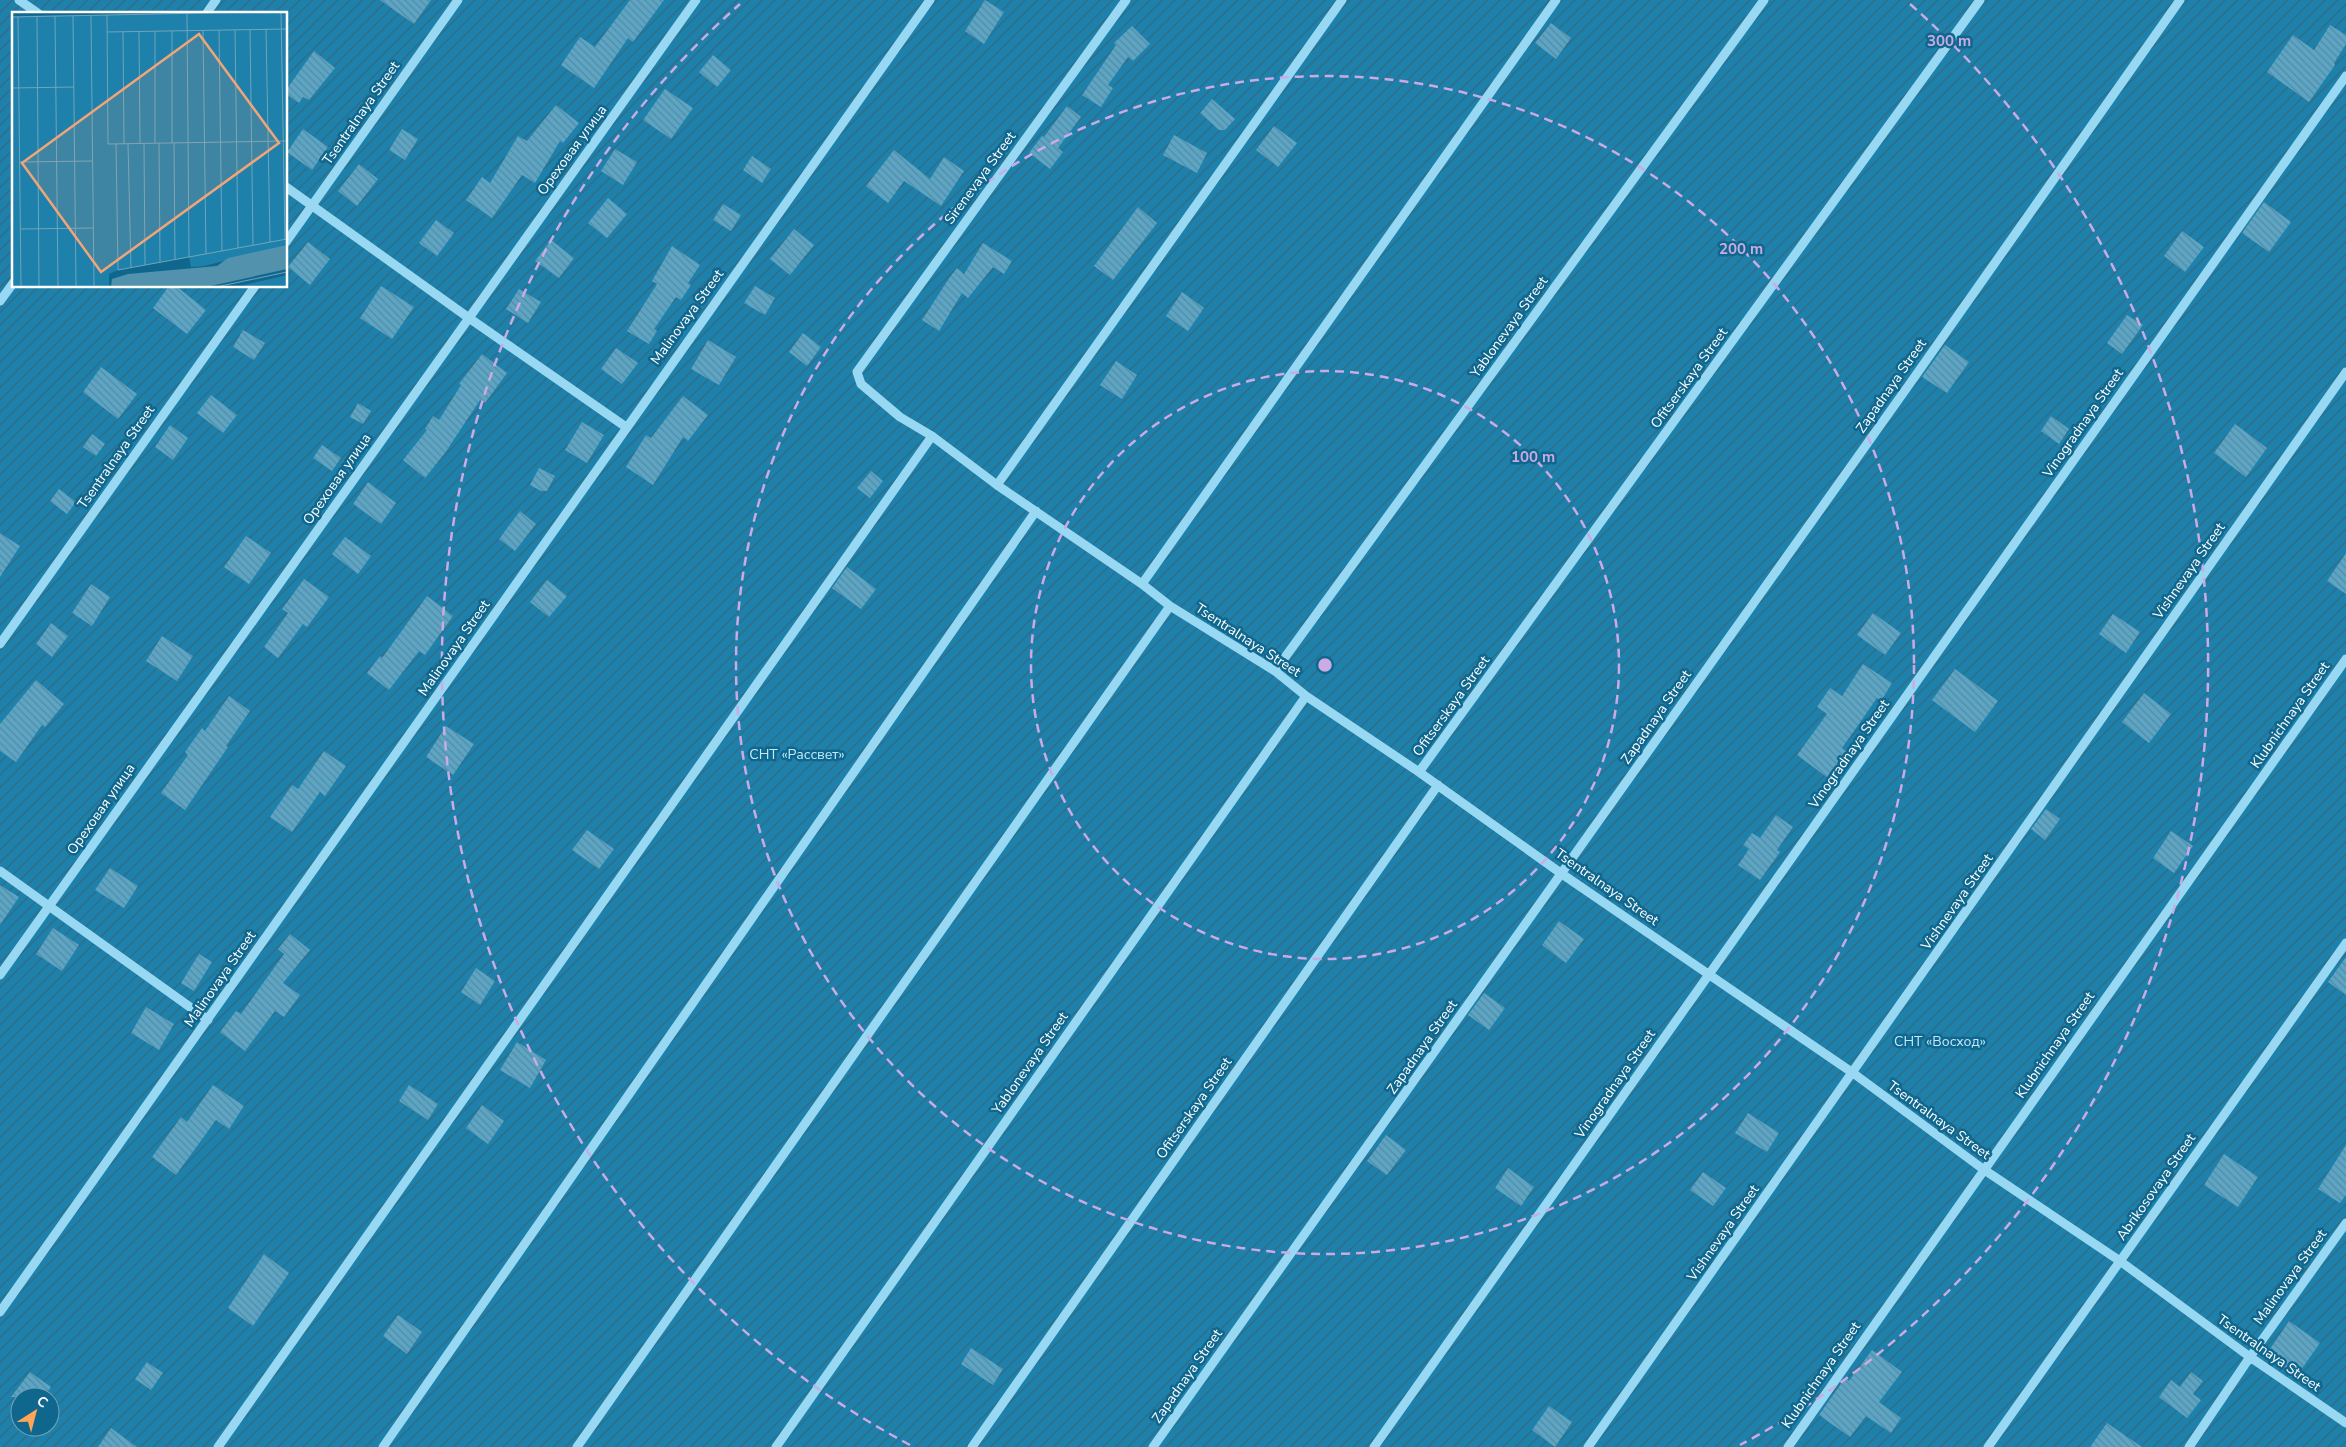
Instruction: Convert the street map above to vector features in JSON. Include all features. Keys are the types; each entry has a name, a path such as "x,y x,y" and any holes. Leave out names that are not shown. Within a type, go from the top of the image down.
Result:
{"street":[{"path":"19,0 36,12"},
{"path":"207,12 216,0"},
{"name":"Tsentralnaya Street","path":"288,239 458,0"},
{"name":"Ореховая улица","path":"0,975 696,0"},
{"name":"Malinovaya Street","path":"0,1312 930,0"},
{"name":"Sirenevaya Street","path":"857,372 1126,0"},
{"path":"997,485 1342,0"},
{"path":"1142,584 1556,0"},
{"name":"Yablonevaya Street","path":"1275,671 1764,0"},
{"name":"Ofitserskaya Street","path":"1419,772 1980,0"},
{"name":"Zapadnaya Street","path":"1153,1447 1562,874 2180,0"},
{"name":"Vinogradnaya Street","path":"1374,1447 2346,76"},
{"path":"288,188 469,318 626,427"},
{"path":"0,301 12,285"},
{"name":"Tsentralnaya Street","path":"0,644 254,288"},
{"name":"Tsentralnaya Street","path":"857,372 861,384 900,417 932,436 997,485 1142,584 1170,606 1275,671 1306,696 1438,785 1562,874 1853,1073 1983,1169 2120,1261 2250,1357 2346,1423"},
{"name":"Vishnevaya Street","path":"1588,1447 2346,372"},
{"path":"218,1447 932,436"},
{"path":"383,1447 1036,511"},
{"path":"577,1447 1170,606"},
{"name":"Klubnichnaya Street","path":"1788,1447 1983,1169 2346,659"},
{"name":"Yablonevaya Street","path":"776,1447 1306,696"},
{"name":"Ofitserskaya Street","path":"972,1447 1438,785"},
{"path":"0,872 208,1020"},
{"name":"Abrikosovaya Street","path":"1988,1447 2346,943"},
{"name":"Malinovaya Street","path":"2189,1447 2346,1222"}],"green space":[{"name":"СНТ «Рассвет»","path":"0,0 2346,0 2346,1447 0,1447"}],"building":[{"path":"380,0 431,0 414,24"},
{"path":"630,0 664,0 633,42 628,38 594,88 561,65 580,37 595,47"},
{"path":"985,0 1004,12 984,44 965,31"},
{"path":"1551,23 1571,38 1556,59 1535,43"},
{"path":"2330,25 2346,35 2346,44 2334,63 2335,65 2309,102 2267,72 2293,35 2314,50"},
{"path":"1132,26 1150,44 1133,61 1128,57 1108,85 1113,88 1101,107 1082,95 1116,45 1114,43"},
{"path":"314,51 335,68 309,100 303,97 299,103 288,95 288,87"},
{"path":"713,55 731,70 717,87 699,72"},
{"path":"665,89 693,108 671,139 643,120"},
{"path":"1212,99 1235,119 1225,130 1219,130 1200,113"},
{"path":"556,105 579,123 563,143 560,141 535,183 522,175 492,218 466,200 482,177 490,183 518,136 527,141"},
{"path":"1067,106 1081,117 1058,148 1063,152 1050,169 1029,153 1042,136 1044,137"},
{"path":"1274,126 1297,143 1278,167 1256,150"},
{"path":"303,129 328,147 312,170 288,153"},
{"path":"402,129 418,139 405,160 389,150"},
{"path":"1174,135 1207,153 1197,173 1163,155"},
{"path":"615,149 637,162 623,185 601,171"},
{"path":"894,150 930,179 944,157 964,171 941,206 904,181 888,203 866,186"},
{"path":"752,156 771,169 762,183 743,170"},
{"path":"359,164 378,179 357,206 338,191"},
{"path":"608,198 627,214 607,238 588,223"},
{"path":"2264,202 2291,222 2269,252 2242,233"},
{"path":"723,204 741,215 731,231 713,220"},
{"path":"1138,207 1157,223 1113,280 1094,266"},
{"path":"436,220 454,233 437,256 419,243"},
{"path":"794,229 814,245 790,275 770,259"},
{"path":"2182,231 2204,247 2185,272 2164,256"},
{"path":"551,240 574,258 559,278 535,261"},
{"path":"308,242 330,259 310,285 288,267"},
{"path":"983,243 1012,261 1004,274 993,267 968,298 962,293 939,331 922,320 957,268 964,274"},
{"path":"672,246 700,265 688,283 691,285 681,300 676,297 654,329 657,331 649,344 627,331 657,284 652,281"},
{"path":"381,286 414,307 392,339 360,318"},
{"path":"755,286 775,298 765,315 744,303"},
{"path":"168,288 178,288 206,310 187,334 153,308"},
{"path":"519,289 541,302 528,323 506,309"},
{"path":"1182,292 1204,308 1188,331 1166,316"},
{"path":"2127,315 2143,325 2122,354 2107,343"},
{"path":"243,330 265,343 254,360 233,347"},
{"path":"803,333 821,347 807,366 789,352"},
{"path":"708,340 736,357 719,385 691,369"},
{"path":"1945,345 1969,362 1947,393 1922,377"},
{"path":"616,348 638,363 622,384 601,369"},
{"path":"482,354 507,373 485,403 480,400 445,453 425,478 403,460 427,430 425,429 433,416 439,420 461,385 459,384"},
{"path":"1116,361 1137,375 1122,399 1100,385"},
{"path":"101,367 137,394 118,419 83,392"},
{"path":"211,395 237,415 223,433 197,413"},
{"path":"683,396 708,415 688,441 683,437 653,485 626,467 646,435 651,438"},
{"path":"358,403 371,411 363,424 350,417"},
{"path":"2051,416 2069,429 2059,444 2041,431"},
{"path":"582,422 604,435 587,463 565,450"},
{"path":"2235,424 2267,448 2246,477 2214,453"},
{"path":"170,425 188,438 173,460 155,447"},
{"path":"92,434 105,444 96,456 83,447"},
{"path":"322,445 341,458 332,471 313,458"},
{"path":"539,468 555,476 547,491 541,491 530,485"},
{"path":"871,471 883,481 870,498 857,488"},
{"path":"368,482 396,503 381,524 353,504"},
{"path":"59,489 76,502 67,514 50,501"},
{"path":"520,511 536,524 515,551 499,539"},
{"path":"0,533 20,546 0,577"},
{"path":"246,536 271,553 249,584 224,567"},
{"path":"345,537 371,556 358,574 332,554"},
{"path":"2346,553 2346,594 2327,581"},
{"path":"847,567 876,589 861,609 832,588"},
{"path":"304,579 329,597 307,627 303,624 278,658 264,647 288,613 282,609"},
{"path":"547,580 567,596 549,617 530,602"},
{"path":"91,584 110,597 92,626 72,613"},
{"path":"427,596 453,616 425,655 419,651 389,690 367,673 380,656 382,658"},
{"path":"1873,613 1901,633 1885,655 1857,635"},
{"path":"2113,614 2140,632 2126,653 2099,634"},
{"path":"51,623 68,636 52,657 36,644"},
{"path":"162,636 193,656 177,681 146,661"},
{"path":"1863,664 1892,683 1881,701 1877,698 1842,748 1847,752 1828,778 1797,755 1827,714 1817,707 1830,688 1842,696"},
{"path":"1955,669 1998,701 1975,732 1932,700"},
{"path":"36,680 64,704 45,727 42,725 16,762 0,751 0,724"},
{"path":"2144,693 2171,714 2149,743 2122,722"},
{"path":"229,696 250,711 185,810 161,793 188,755 185,752 202,728 205,731"},
{"path":"446,726 474,744 453,775 426,757"},
{"path":"324,751 346,766 325,796 320,792 292,832 270,817 292,785 298,789"},
{"path":"2046,809 2060,819 2045,840 2031,829"},
{"path":"1776,815 1793,827 1777,850 1780,852 1760,880 1738,865 1749,849 1743,845 1752,833 1760,838"},
{"path":"587,830 614,849 599,869 572,850"},
{"path":"2171,831 2193,846 2174,873 2153,858"},
{"path":"110,868 138,886 124,908 95,890"},
{"path":"0,885 19,897 0,925"},
{"path":"1559,921 1584,939 1566,963 1542,945"},
{"path":"53,928 79,945 62,971 36,954"},
{"path":"290,934 310,950 283,983 300,995 284,1017 275,1011 245,1051 220,1032 236,1011 241,1014 284,954 278,949"},
{"path":"199,954 212,962 194,991 181,983"},
{"path":"2346,957 2346,995 2328,982"},
{"path":"476,968 495,981 480,1005 461,992"},
{"path":"1484,993 1505,1008 1489,1030 1468,1015"},
{"path":"146,1007 174,1024 159,1050 131,1033"},
{"path":"517,1042 546,1060 530,1088 500,1070"},
{"path":"213,1085 244,1106 229,1129 216,1120 176,1175 152,1157 181,1117 187,1122"},
{"path":"409,1085 438,1104 428,1120 399,1101"},
{"path":"482,1105 504,1121 488,1144 466,1128"},
{"path":"1748,1113 1779,1133 1767,1152 1735,1133"},
{"path":"1386,1135 1406,1150 1387,1175 1367,1161"},
{"path":"2346,1145 2346,1195 2340,1203 2318,1189"},
{"path":"2224,1154 2258,1177 2238,1207 2204,1185"},
{"path":"1508,1168 1534,1187 1521,1206 1495,1188"},
{"path":"1703,1172 1726,1188 1713,1206 1690,1190"},
{"path":"264,1254 289,1273 253,1326 228,1308"},
{"path":"398,1315 422,1332 407,1354 383,1336"},
{"path":"2289,1321 2320,1343 2296,1377 2266,1355"},
{"path":"971,1348 1003,1369 993,1385 961,1364"},
{"path":"1872,1350 1902,1372 1879,1402 1901,1418 1891,1433 1866,1416 1850,1437 1819,1415 1845,1378 1849,1381"},
{"path":"147,1362 163,1373 151,1390 135,1379"},
{"path":"30,1372 51,1387 19,1387"},
{"path":"2191,1372 2203,1381 2193,1394 2201,1400 2187,1418 2159,1397 2171,1380 2180,1387"},
{"path":"1549,1406 1572,1422 1555,1447 1532,1430"},
{"path":"2107,1423 2142,1447 2090,1447"},
{"path":"111,1428 137,1447 98,1447"}],"park label":[{"name":"СНТ «Восход»","path":"1940,1041"}]}
